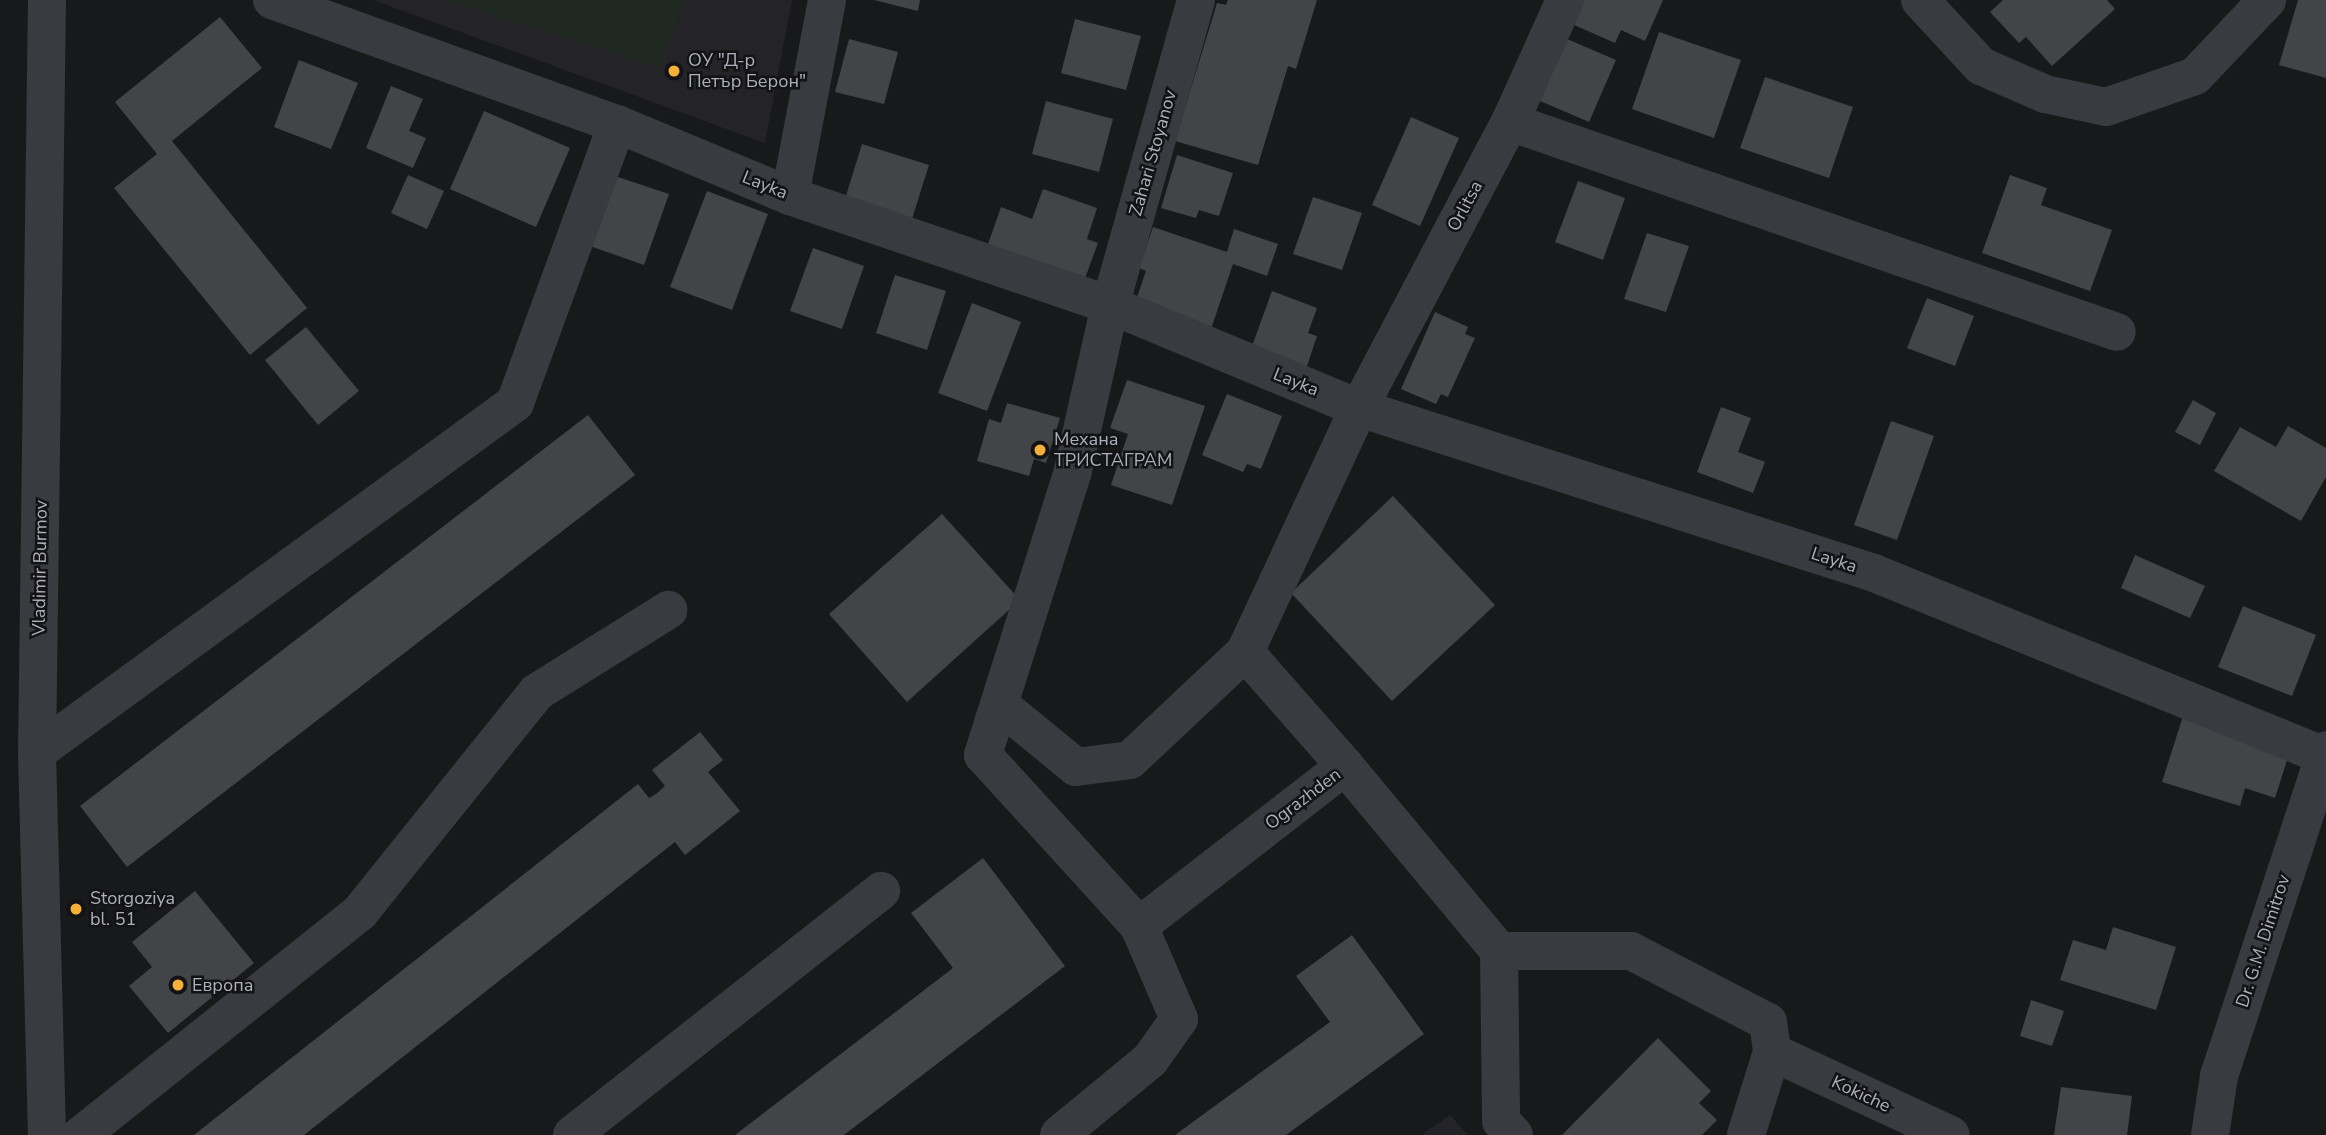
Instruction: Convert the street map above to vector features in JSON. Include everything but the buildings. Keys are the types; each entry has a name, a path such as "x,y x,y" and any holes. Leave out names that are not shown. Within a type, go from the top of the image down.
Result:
{"street":[{"name":"Vladimir Burmov","path":"47,0 37,752 47,1135"},
{"name":"Layka","path":"272,0 617,124 790,196 1110,305 1359,408 1874,573 2324,752"},
{"path":"790,196 827,0"},
{"name":"Zahari Stoyanov","path":"1000,705 1073,471 1110,305 1196,0"},
{"name":"Orlitsa","path":"1245,652 1359,408 1510,122 1564,0"},
{"path":"1920,0 1981,65 2045,94 2106,107 2195,76 2267,0"},
{"path":"1510,122 2117,332"},
{"path":"37,752 515,403 617,124"},
{"path":"81,1135 360,912 537,692 668,610"},
{"path":"1059,1135 1150,1060 1179,1019 1139,926 983,755 1000,705 1076,767 1129,760 1245,652 1345,766"},
{"name":"Dr. G.M. Dimitrov","path":"2210,1135 2219,1076 2324,752"},
{"name":"Ograzhden","path":"1139,926 1345,766 1499,951"},
{"path":"572,1135 881,891"},
{"path":"1514,1135 1502,1121 1499,951 1631,951 1768,1023 1772,1052 1746,1135"},
{"name":"Kokiche","path":"1772,1052 1951,1135"}],"shaded area":[{"name":"ОУ \"Д-р Петър Берон\"","path":"373,0 792,0 765,143"},
{"path":"446,0 686,0 659,67"},
{"path":"1450,1115 1468,1135 1421,1135"}],"place":[{"name":"ОУ \"Д-р Петър Берон\"","path":"674,71"},
{"name":"Механа ТРИСТАГРАМ","path":"1040,450"},
{"name":"Storgoziya bl. 51","path":"76,909"},
{"name":"Европа","path":"178,985"}]}
